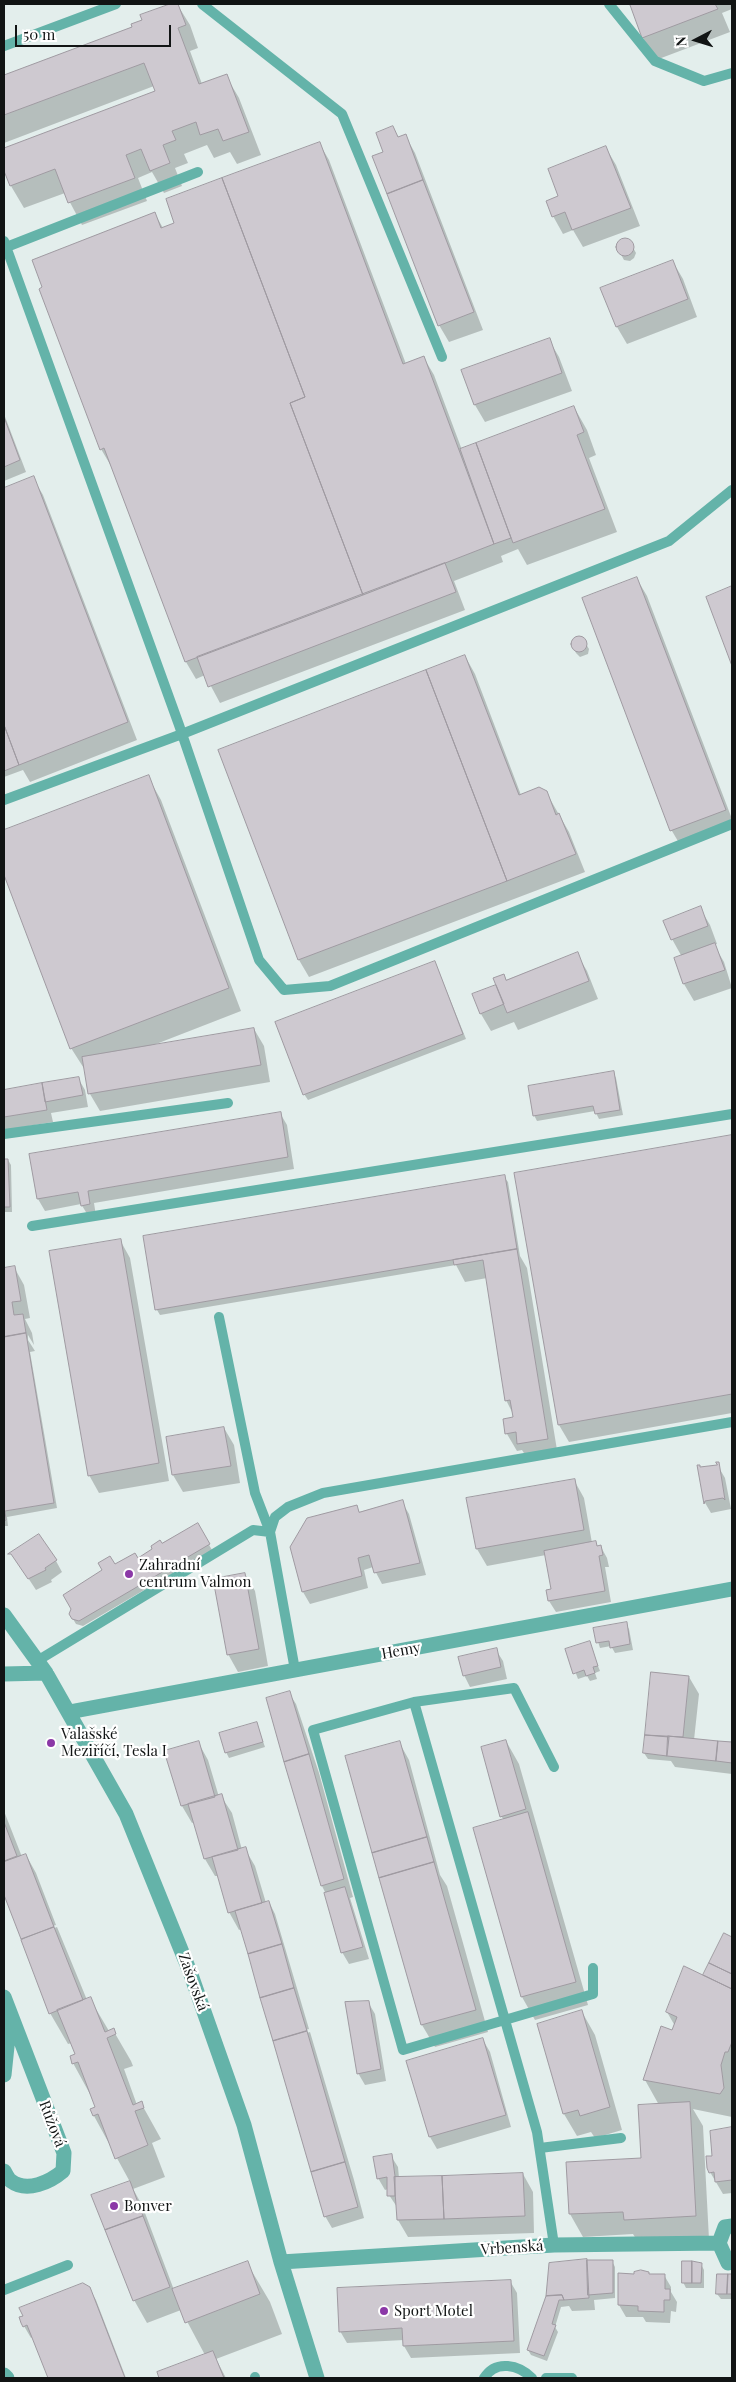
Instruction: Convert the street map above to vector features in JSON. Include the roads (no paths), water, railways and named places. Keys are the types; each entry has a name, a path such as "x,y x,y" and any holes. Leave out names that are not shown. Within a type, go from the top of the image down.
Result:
{"street":[{"name":"Hemy","path":"69,1712 732,1590"},
{"name":"Zašovská","path":"4,1615 46,1674 126,1814 190,1972 244,2125 281,2262 317,2378"},
{"path":"4,1674 46,1674"},
{"name":"Růžová","path":"4,1997 64,2153 63,2171 53,2179 28,2186 11,2181 4,2171"},
{"name":"Růžová","path":"4,2074 10,2014"},
{"path":"732,2226 725,2227 720,2243 728,2263 732,2262"},
{"name":"Vrbenská","path":"281,2262 554,2245 720,2243"},
{"path":"4,2375 7,2378"}],"lane":[{"path":"4,46 116,4"},
{"path":"202,4 342,114 442,357"},
{"path":"609,4 655,61 704,81 732,74"},
{"path":"198,172 5,245 182,734 259,960 284,990 330,986 732,824"},
{"path":"4,800 182,734 669,541 732,490"},
{"path":"4,1134 228,1102"},
{"path":"32,1226 732,1114"},
{"path":"219,1317 255,1493 270,1532 295,1670"},
{"path":"270,1532 275,1517 288,1507 323,1493 732,1422"},
{"path":"37,1661 253,1530 270,1532"},
{"path":"554,1767 514,1688 414,1702 313,1730 403,2050 593,1994 593,1968"},
{"path":"414,1702 540,2148 554,2245"},
{"path":"540,2148 621,2138"},
{"path":"4,2290 68,2264"},
{"path":"484,2378 498,2367 511,2365 524,2370 532,2378"},
{"path":"546,2378 572,2378"}],"place":[{"name":"Zahradní centrum Valmon","path":"129,1574"},
{"name":"Valašské Meziříčí, Tesla I","path":"51,1743"},
{"name":"Bonver","path":"114,2206"},
{"name":"Sport Motel","path":"384,2311"}]}
